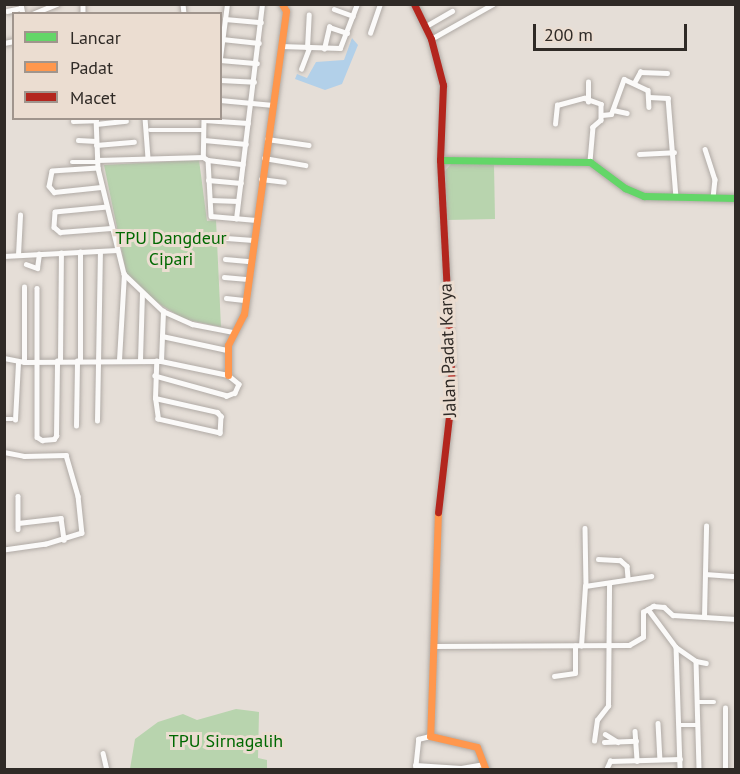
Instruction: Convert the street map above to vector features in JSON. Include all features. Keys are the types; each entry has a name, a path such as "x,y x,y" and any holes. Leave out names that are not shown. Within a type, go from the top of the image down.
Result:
{"street":[{"path":"37,12 57,4"},
{"path":"226,4 222,39 259,43"},
{"path":"236,219 257,63 262,4"},
{"path":"228,375 227,350 233,332 242,321 246,300 286,11 282,4"},
{"path":"281,46 340,48 357,4"},
{"path":"370,33 380,4"},
{"name":"Jalan Padat Karya","path":"414,4 431,39 443,85 440,160 452,406 438,515 430,736"},
{"path":"431,39 493,4"},
{"path":"7,11 22,9"},
{"path":"334,9 353,16"},
{"path":"426,26 452,11"},
{"path":"301,69 308,48 309,15"},
{"path":"225,19 261,22"},
{"path":"324,49 329,27 347,33"},
{"path":"222,59 257,63"},
{"path":"634,83 640,72 667,74"},
{"path":"222,80 254,82"},
{"path":"602,115 610,116 621,80 647,89 649,107"},
{"path":"588,82 588,102"},
{"path":"649,97 668,98 676,197"},
{"path":"555,124 555,106 585,99 588,102 601,104 602,115 594,125 590,162"},
{"path":"222,100 273,105"},
{"path":"613,110 627,113"},
{"path":"145,120 148,158"},
{"path":"204,120 210,200 214,218 256,220"},
{"path":"215,120 249,123"},
{"path":"73,121 126,121"},
{"path":"96,121 97,163 101,187 124,274 119,360"},
{"path":"150,129 204,130"},
{"path":"267,138 309,145"},
{"path":"78,141 134,142"},
{"path":"204,141 246,144"},
{"path":"705,149 715,179 713,197"},
{"path":"639,154 674,152"},
{"path":"101,187 54,192 49,186 52,171 97,163 148,158 206,158 243,164"},
{"path":"264,159 305,165"},
{"path":"440,160 590,162 632,192 676,197 735,198"},
{"path":"72,162 97,163"},
{"path":"261,179 284,182"},
{"path":"208,180 241,183"},
{"path":"210,200 238,201"},
{"path":"106,207 55,212 54,227 57,232 111,228"},
{"path":"18,255 20,215"},
{"path":"226,238 253,240"},
{"path":"4,256 117,250"},
{"path":"76,426 80,252"},
{"path":"97,421 100,252"},
{"path":"27,264 37,268 39,254"},
{"path":"37,288 37,437 50,440 56,436 61,254"},
{"path":"225,259 250,261"},
{"path":"124,274 163,311 192,324 233,332"},
{"path":"224,277 248,279"},
{"path":"4,419 14,420 21,362 24,287"},
{"path":"140,360 142,292"},
{"path":"226,298 246,300"},
{"path":"156,398 219,413 220,433 159,420 156,398 155,376 162,336 163,311"},
{"path":"162,336 227,350"},
{"path":"4,358 21,362 158,361 228,375 239,382 228,396 155,376"},
{"path":"4,452 24,456 66,455 78,496 81,533 64,540 4,550"},
{"path":"18,496 18,526 61,518 64,540"},
{"path":"704,617 706,526"},
{"path":"554,676 575,673 586,585 585,528"},
{"path":"598,560 620,560 627,566 628,577"},
{"path":"705,574 735,576"},
{"path":"586,585 609,585 628,577 651,576"},
{"path":"594,741 597,720 608,710 609,585"},
{"path":"433,646 578,646 640,642 643,612 659,606 673,615 735,619"},
{"path":"648,609 676,646 696,661 706,663"},
{"path":"676,646 680,770"},
{"path":"696,661 699,702 699,770"},
{"path":"699,702 714,702"},
{"path":"725,708 725,770"},
{"path":"658,723 660,759"},
{"path":"679,725 698,725"},
{"path":"635,731 637,760"},
{"path":"605,734 618,741"},
{"path":"430,736 477,747 484,766 415,767 418,739 430,736"},
{"path":"604,742 636,741"},
{"path":"103,753 107,770"},
{"path":"606,770 608,761 680,759"}],"green space":[{"name":"TPU Dangdeur Cipari","path":"199,160 207,221 216,220 221,327 184,319 145,295 127,276 104,165"},
{"path":"451,164 494,165 495,219 447,220 445,171"},
{"name":"TPU Sirnagalih","path":"236,709 259,712 258,758 267,760 267,769 130,769 135,739 158,722 183,714 197,720"}],"water":[{"path":"352,38 358,45 342,84 325,90 295,79 297,74 307,78 316,62 344,60"}],"traffic: fast":[{"path":"440,160 590,162 625,188 644,196 736,198"}],"traffic: slow":[{"path":"228,375 228,345 244,314 286,11 282,4"},
{"path":"438,512 430,736 477,747 486,770"}],"traffic: jam":[{"path":"414,4 431,39 443,85 440,160 452,390 438,512"}]}
